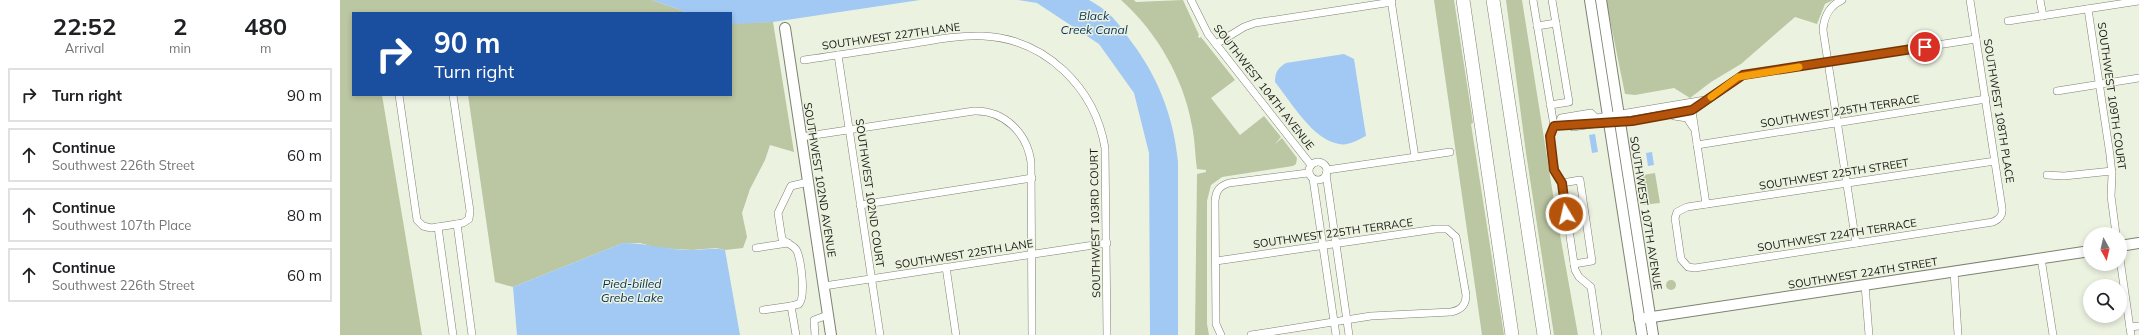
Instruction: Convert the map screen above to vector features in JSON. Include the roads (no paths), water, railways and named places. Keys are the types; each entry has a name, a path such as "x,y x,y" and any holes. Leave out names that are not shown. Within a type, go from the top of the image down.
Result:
{"highway":[{"path":"1463,0 1512,335"},
{"path":"1493,0 1544,335"}],"street":[{"name":"SOUTHWEST 104TH AVENUE","path":"1191,0 1200,22 1311,165"},
{"path":"1533,0 1550,105 1556,126"},
{"path":"1550,105 1569,102 1552,0"},
{"name":"SOUTHWEST 107TH AVENUE","path":"1590,0 1614,120 1653,335"},
{"name":"SOUTHWEST 107TH AVENUE","path":"1601,0 1614,120 1642,335"},
{"path":"1842,0 1832,6 1825,16 1823,30 1856,243"},
{"name":"SOUTHWEST 108TH PLACE","path":"1970,0 2002,210 2001,216 1994,222"},
{"path":"2040,0 2042,16"},
{"path":"1216,44 1244,27 1256,23 1391,1 1415,157"},
{"path":"2008,21 2088,9 2127,1 2139,1"},
{"name":"SOUTHWEST 109TH COURT","path":"2088,9 2112,171 2111,196 2115,227"},
{"path":"1537,26 1556,23"},
{"name":"SOUTHWEST 102ND AVENUE","path":"785,28 831,335"},
{"name":"SOUTHWEST 227TH LANE","path":"804,60 945,38 982,36"},
{"name":"SOUTHWEST 103RD COURT","path":"982,36 1013,41 1044,55 1069,75 1089,100 1099,122 1105,148 1107,335"},
{"path":"1568,125 1573,122 1596,118 1614,120 1690,111 1743,75 1976,39"},
{"name":"SOUTHWEST 102ND COURT","path":"838,55 880,335"},
{"path":"2056,91 2139,78"},
{"path":"399,96 417,220 423,226 438,227 463,223 469,218 470,211 453,96"},
{"name":"SOUTHWEST 225TH TERRACE","path":"1697,145 1986,99"},
{"path":"1556,126 1568,125 1573,127 1614,120 1708,100"},
{"path":"1679,106 1690,111"},
{"path":"1690,111 1706,204"},
{"path":"801,137 980,112 993,114 1005,120 1021,134 1030,154 1032,178 1032,335"},
{"path":"1596,118 1591,113 1561,118 1550,136 1552,157 1556,175 1562,183 1574,264 1577,274 1591,287 1598,335"},
{"path":"1666,115 1685,118 1691,122 1694,129"},
{"path":"1313,179 1321,180 1327,172 1450,152"},
{"name":"SOUTHWEST 225TH STREET","path":"1684,265 1681,259 1675,220 1677,212 1687,207 1995,160"},
{"path":"1308,173 1311,165 1321,162 1327,172 1348,335"},
{"path":"2047,175 2064,176 2112,171"},
{"path":"1308,173 1313,179 1336,335"},
{"path":"1220,334 1216,324 1215,201 1218,190 1222,186 1229,184 1308,173"},
{"path":"860,204 1032,178"},
{"path":"1562,183 1580,180 1591,254 1592,261 1574,264"},
{"path":"763,310 791,306 801,301 804,291 798,253 792,245 781,237 778,213 790,188 795,184 808,182"},
{"name":"SOUTHWEST 224TH TERRACE","path":"1684,265 1695,268 1994,222"},
{"path":"457,224 472,335"},
{"path":"438,227 453,335"},
{"name":"SOUTHWEST 225TH TERRACE","path":"1216,261 1336,245 1436,229 1447,229 1452,232 1457,242 1466,295 1464,304 1460,309 1451,312 1404,313 1346,319"},
{"path":"756,248 788,243"},
{"name":"SOUTHWEST 225TH LANE","path":"824,286 1107,243"},
{"path":"2127,245 2139,243"},
{"name":"SOUTHWEST 224TH STREET","path":"1639,320 2083,252"},
{"path":"2041,258 2053,335"},
{"path":"946,267 956,335"},
{"path":"1954,271 1958,335"},
{"path":"2122,271 2131,331 2139,326"},
{"path":"1865,285 1868,335"},
{"path":"791,306 796,335"},
{"path":"815,335 814,320 828,315"},
{"path":"1251,335 1346,319"}],"water":[{"path":"652,0 920,0 773,22 735,24 732,23 732,12 686,12"},
{"name":"Black Creek Canal","path":"1018,0 1089,0 1104,10 1116,21 1145,61 1159,88 1173,131 1178,162 1178,335 1150,335 1149,153 1134,93 1099,44 1037,3"},
{"path":"1344,54 1354,59 1366,136 1353,142 1339,144 1329,141 1312,128 1303,119 1275,82 1278,71 1286,63"},
{"path":"1595,134 1598,152 1592,153 1589,135"},
{"path":"1652,152 1654,165 1648,166 1646,153"},
{"name":"Pied-billed Grebe Lake","path":"623,243 682,250 725,250 740,335 517,335 513,287"}]}
